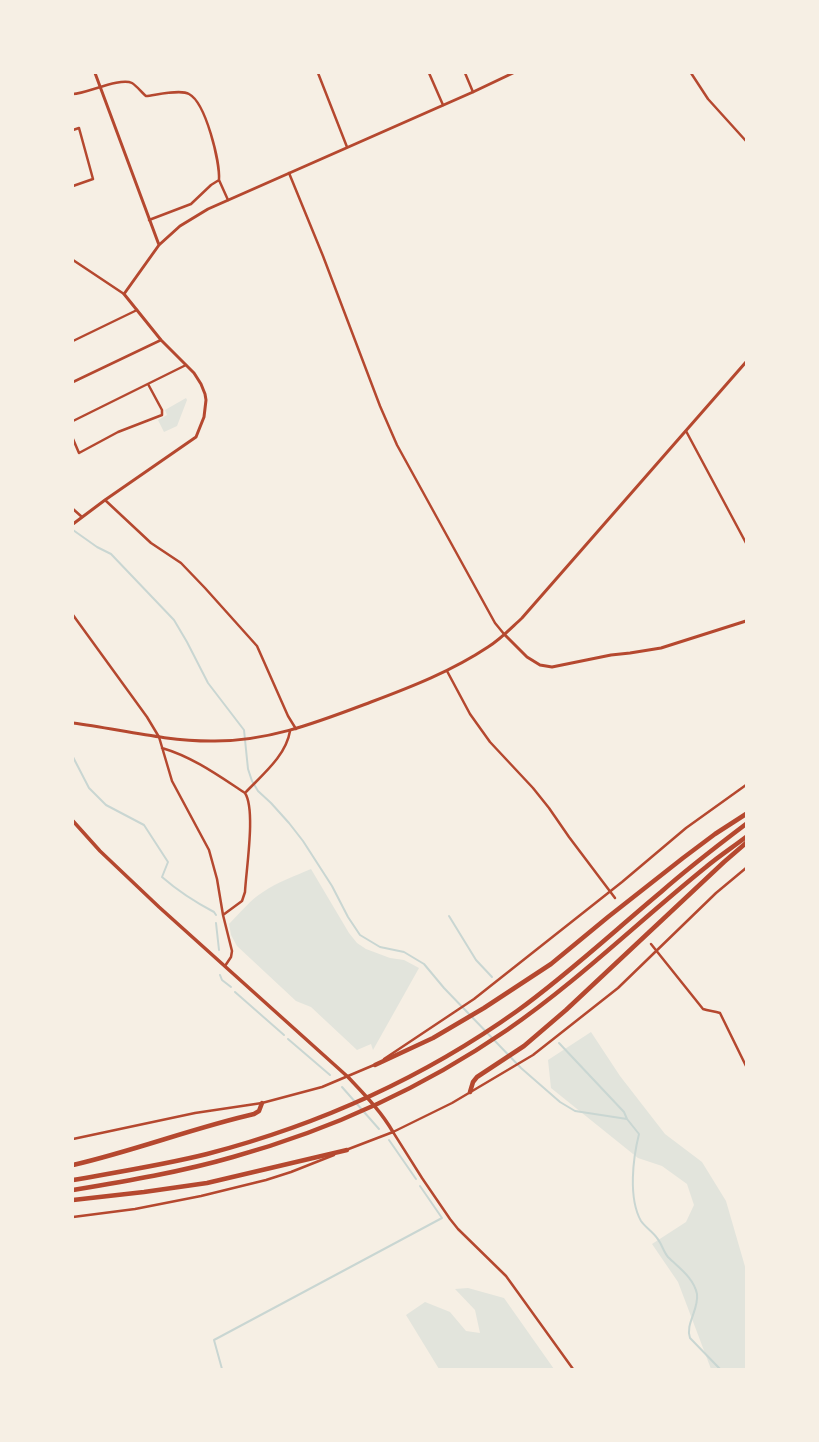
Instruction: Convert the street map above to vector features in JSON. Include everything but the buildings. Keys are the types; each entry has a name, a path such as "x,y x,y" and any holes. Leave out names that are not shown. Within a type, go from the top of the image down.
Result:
{"highway":[{"path":"375,1064 432,1038 484,1008 552,964 608,917 683,858 715,834 746,814"},
{"path":"73,1180 178,1160 230,1147 283,1131 376,1094 446,1057 500,1023 533,999 672,883 746,824"},
{"path":"73,1190 158,1175 234,1157 293,1138 357,1113 429,1078 508,1030 586,970 707,866 746,836"},
{"path":"470,1092 473,1082 477,1077 524,1046 566,1010 746,843"},
{"path":"73,1165 110,1156 219,1122 254,1114 259,1111 262,1103"},
{"path":"73,1200 207,1183 347,1150"}],"main road":[{"path":"73,821 100,851 154,902 348,1077 370,1101 393,1132"}],"street":[{"path":"95,73 159,245"},
{"path":"318,73 347,147"},
{"path":"429,73 443,106"},
{"path":"465,73 473,92"},
{"path":"503,73 505,77"},
{"path":"124,294 159,245 180,226 195,216 347,147 443,106 513,73"},
{"path":"691,73 708,99 746,141"},
{"path":"73,94 100,86 127,82 132,84 146,96 184,92 190,94 195,99 210,130 219,169 219,180 228,200"},
{"path":"73,130 79,128 93,179 73,186"},
{"path":"289,173 323,256 380,406 397,445 496,623 504,634 527,657 540,665 552,667 611,655 662,648 746,620"},
{"path":"149,220 191,204 211,185 219,180"},
{"path":"73,260 124,294 138,309 162,340 194,373 201,384 206,400 204,417 196,437 73,524"},
{"path":"73,341 138,309"},
{"path":"73,382 162,340"},
{"path":"73,723 159,737 210,741 252,739 318,723 384,698 448,671 490,646 522,618 746,362"},
{"path":"73,420 186,365"},
{"path":"73,439 80,453 118,432 162,415 162,410 148,384"},
{"path":"686,430 746,543"},
{"path":"105,500 151,543 181,564 205,588 257,646 288,716 296,729"},
{"path":"73,509 82,517"},
{"path":"73,615 147,717 159,737 172,781 209,850 217,879 223,915 232,951 231,957 225,966"},
{"path":"448,671 470,714 490,742 533,788 615,898"},
{"path":"245,793 256,783 284,750 289,740 290,731"},
{"path":"162,748 184,755 200,764 245,793 249,799 251,808 245,892 242,901 223,915"},
{"path":"73,1139 195,1114 262,1103 322,1087 375,1064 474,999 610,892 686,828 746,785"},
{"path":"73,1217 201,1196 285,1174 393,1132 452,1104 533,1055 618,988 716,893 746,868"},
{"path":"651,944 703,1009 720,1013 746,1066"},
{"path":"393,1132 450,1219 458,1229 506,1276 573,1369"}],"shaded area":[{"path":"186,398 187,400 177,426 164,432 158,420 167,415 165,410"},
{"path":"311,869 349,933 357,943 366,949 390,958 404,960 419,968 373,1050 371,1044 357,1050 311,1007 296,1001 237,946 231,935 229,924 254,899 274,885"},
{"path":"591,1032 620,1076 665,1134 702,1162 726,1201 746,1270 746,1369 711,1369 678,1282 652,1244 686,1222 694,1205 687,1184 662,1166 638,1158 551,1088 548,1060"},
{"path":"468,1288 504,1298 554,1369 439,1369 406,1315 425,1302 450,1312 466,1331 480,1333 475,1310 455,1289"}],"waterway":[{"path":"73,530 97,547 111,554 174,620 208,683 244,730 248,769 252,781 258,791 271,803 303,841 332,886 348,917 360,935 380,947 404,952 424,964 444,988 521,1068 560,1102 575,1111 627,1119 639,1134 635,1154 633,1178 634,1201 637,1212 641,1221 657,1238 668,1257 693,1283 697,1294 697,1300 689,1327 690,1338 720,1369"},
{"path":"73,757 89,788 106,805 144,825 168,862 162,877 187,896 214,912 216,915"},
{"path":"449,916 476,960 492,977"},
{"path":"216,923 219,950"},
{"path":"220,975 222,980 231,987"},
{"path":"235,992 284,1035"},
{"path":"288,1039 330,1075"},
{"path":"559,1043 624,1112 627,1119"},
{"path":"342,1087 379,1129"},
{"path":"389,1140 416,1179"},
{"path":"222,1369 214,1340 442,1218 420,1186"}]}
